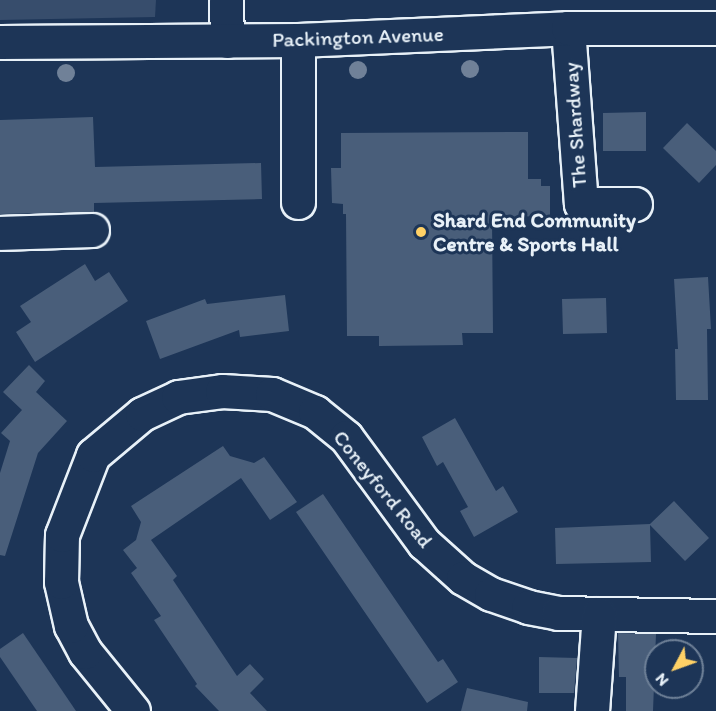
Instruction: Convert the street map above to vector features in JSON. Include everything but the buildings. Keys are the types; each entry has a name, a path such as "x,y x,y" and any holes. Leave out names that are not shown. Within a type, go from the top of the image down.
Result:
{"street":[{"path":"226,0 227,41"},
{"name":"Packington Avenue","path":"0,42 298,40 568,28 716,28"},
{"name":"The Shardway","path":"568,28 581,204 635,204"},
{"path":"298,40 298,202"},
{"path":"0,233 93,230"},
{"name":"Coneyford Road","path":"134,711 86,652 71,626 61,582 62,535 93,455 142,414 178,397 222,390 272,394 315,412 346,437 424,543 463,578 491,594 528,607 558,613 716,616"},
{"path":"592,711 599,614"}],"shaded area":[{"path":"0,0 156,0 155,17 0,20"}],"place":[{"name":"Shard End Community Centre & Sports Hall","path":"421,232"}]}
